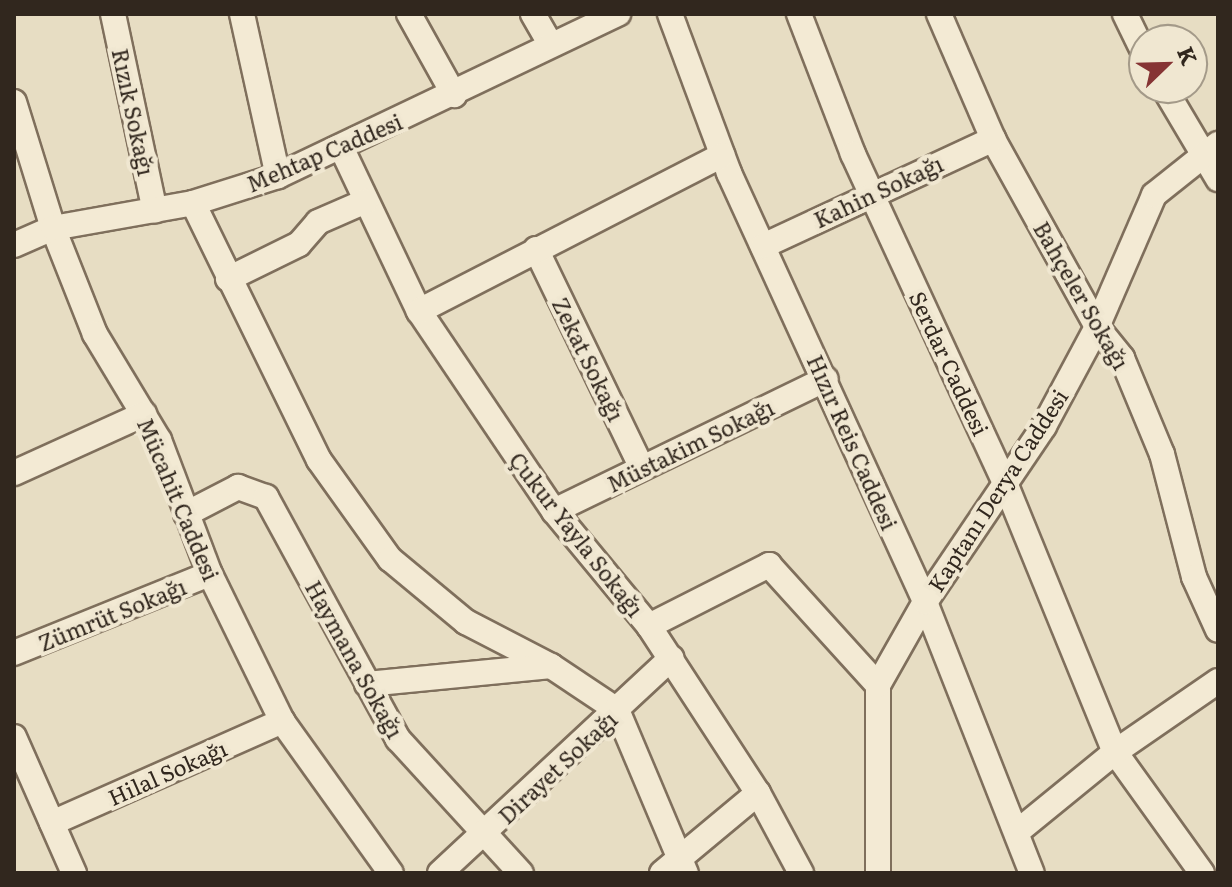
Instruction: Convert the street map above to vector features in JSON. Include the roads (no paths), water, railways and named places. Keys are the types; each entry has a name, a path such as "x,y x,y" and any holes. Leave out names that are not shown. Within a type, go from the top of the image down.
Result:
{"street":[{"name":"Rızık Sokağı","path":"113,14 155,211"},
{"path":"242,14 278,176"},
{"path":"409,14 454,95"},
{"path":"533,14 550,43"},
{"name":"Mehtap Caddesi","path":"14,245 53,228 193,203 278,176 454,95 550,43 618,14"},
{"name":"Hızır Reis Caddesi","path":"670,14 722,155 925,602 1032,873"},
{"name":"Serdar Caddesi","path":"799,14 871,192 1005,483 1115,752 1202,873"},
{"name":"Bahçeler Sokağı","path":"939,14 993,139 1097,327 1122,358 1162,454 1194,577 1218,630"},
{"name":"Mücahit Caddesi","path":"14,102 53,228 95,334 144,414 210,574 282,721 380,870"},
{"path":"1176,104 1210,149 1218,179"},
{"name":"Kahin Sokağı","path":"763,246 871,192 993,139"},
{"name":"Çukur Yayla Sokağı","path":"341,147 419,311 554,511 649,626 671,658 758,793 801,873"},
{"name":"Kaptanı Derya Caddesi","path":"878,873 878,685 925,602 1005,483 1097,327 1154,195 1210,149"},
{"path":"419,311 722,155"},
{"path":"228,279 299,244 318,222 366,201"},
{"path":"193,203 319,460 390,559 466,622 551,666 617,710 676,868 758,793"},
{"name":"Zekat Sokağı","path":"536,249 642,468"},
{"name":"Müstakim Sokağı","path":"554,511 826,379"},
{"path":"14,473 144,414"},
{"name":"Haymana Sokağı","path":"186,514 238,487 266,497 398,739 521,873"},
{"path":"649,626 769,565 878,685"},
{"name":"Zümrüt Sokağı","path":"14,653 210,574"},
{"name":"Dirayet Sokağı","path":"440,873 671,658"},
{"path":"367,684 551,666"},
{"path":"1017,832 1115,752 1218,681"},
{"name":"Hilal Sokağı","path":"52,823 282,721"},
{"path":"14,737 74,873"}]}
